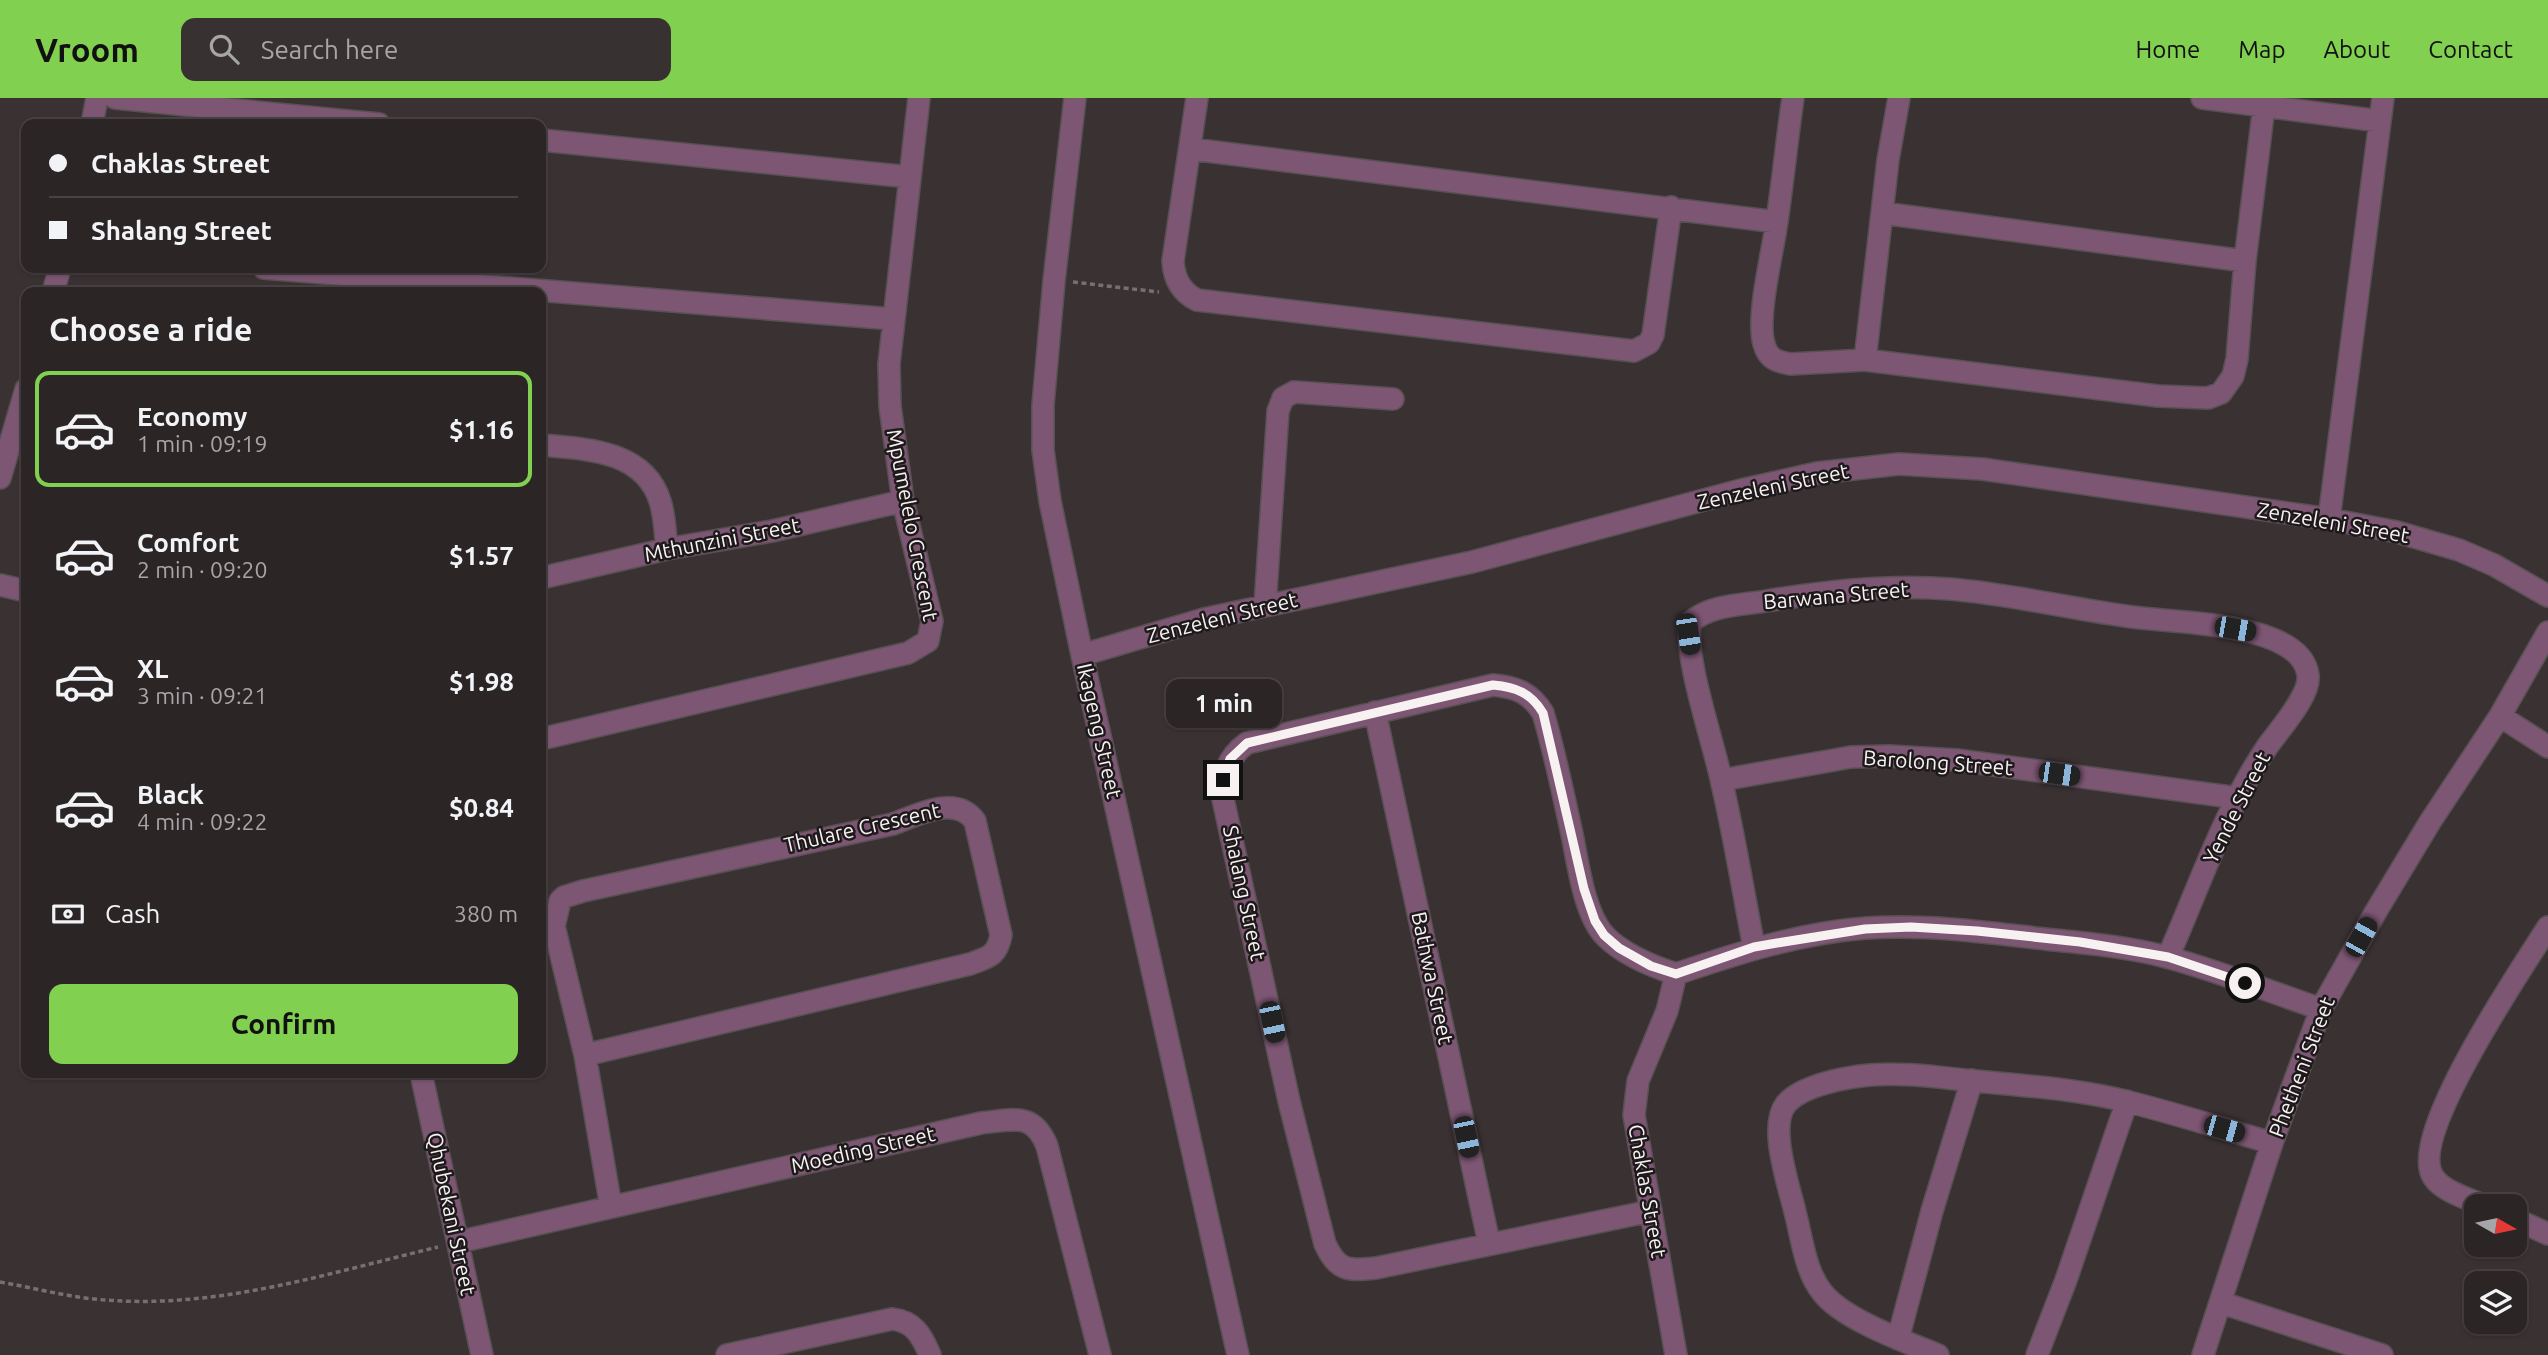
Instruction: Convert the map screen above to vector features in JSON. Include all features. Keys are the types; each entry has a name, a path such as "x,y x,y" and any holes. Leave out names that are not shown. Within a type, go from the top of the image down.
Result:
{"street":[{"path":"93,119 97,98"},
{"path":"115,98 328,119"},
{"name":"Mpumelelo Crescent","path":"546,738 908,653 925,645 930,636 932,621 903,501 890,406 893,319 919,98"},
{"name":"Ikageng Street","path":"1075,98 1054,281 1043,405 1043,450 1050,501 1082,655 1238,1355"},
{"path":"1197,98 1173,261 1176,279 1189,296 1197,300 1634,351 1649,343 1653,335 1671,207"},
{"path":"1793,98 1762,319 1761,333 1766,351 1772,358 1779,363 1791,364 1865,360 2158,396 2208,398 2221,393 2232,376 2237,359 2263,106"},
{"path":"1865,360 1899,98"},
{"path":"2202,98 2380,121"},
{"path":"2329,519 2382,98"},
{"path":"546,141 910,177"},
{"path":"1191,149 1777,222"},
{"path":"1882,213 2245,261"},
{"path":"326,273 498,287"},
{"path":"546,291 893,319"},
{"path":"1265,606 1278,411 1283,398 1294,392 1393,399"},
{"path":"0,478 21,408"},
{"path":"546,446 608,454 634,464 654,486 661,503 667,549"},
{"name":"Zenzeleni Street","path":"1082,655 1204,619 1472,562 1741,490 1817,473 1899,464 1982,469 2329,519 2397,532 2459,550 2494,565 2548,596"},
{"name":"Mthunzini Street","path":"546,577 667,549 772,531 903,501"},
{"path":"0,585 21,590"},
{"name":"Barwana Street","path":"1754,947 1722,780 1693,667 1688,634 1691,622 1712,610 1796,596 1878,587 1949,589 2250,632 2285,644 2298,653 2304,663"},
{"name":"Phetheni Street","path":"2203,1355 2272,1143 2321,1009 2416,845 2500,716 2548,632"},
{"name":"Yende Street","path":"2168,957 2238,798 2259,760 2303,696 2308,675 2304,663"},
{"name":"Shalang Street","path":"1651,1211 1358,1270 1338,1265 1332,1260 1325,1244 1289,1101 1223,799 1226,767 1236,751 1247,743 1493,685 1511,687 1535,701 1543,713 1584,889 1595,921 1604,935 1619,948 1651,966 1676,974"},
{"name":"Bathwa Street","path":"1375,712 1489,1243"},
{"path":"2500,716 2548,747"},
{"name":"Barolong Street","path":"1722,780 1851,757 1889,756 1957,760 2238,798"},
{"name":"Thulare Crescent","path":"585,1055 988,958 999,946 1001,935 975,821 964,810 950,807 892,824 706,863 564,897 558,906 554,926 585,1055 611,1207"},
{"path":"1676,974 1754,947 1824,934 1911,927 2080,942 2168,957 2321,1009"},
{"path":"2464,1196 2434,1179 2428,1166 2437,1124 2457,1077 2488,1020 2548,927"},
{"name":"Chaklas Street","path":"1673,1354 1651,1211 1635,1131 1634,1100 1638,1082 1667,1011 1676,974"},
{"path":"1938,1355 1898,1339 1833,1305 1812,1275 1785,1172 1778,1132 1786,1104 1809,1089 1847,1078 1873,1075 2056,1088 2127,1101 2272,1143"},
{"name":"Qhubekani Street","path":"422,1078 482,1355"},
{"path":"1898,1339 1932,1211 1972,1080"},
{"path":"2037,1355 2066,1280 2127,1101"},
{"name":"Moeding Street","path":"458,1242 981,1123 1029,1121 1038,1129 1047,1146 1100,1355"},
{"path":"2527,1224 2548,1234"},
{"path":"2222,1303 2369,1353"},
{"path":"727,1355 891,1318 903,1320 915,1327 930,1355"}],"path":[{"path":"1054,281 1189,296"},
{"path":"0,1282 105,1300 207,1298 277,1287 458,1242"}],"route":[{"path":"1223,780 1230,759 1247,743 1493,685 1511,687 1535,701 1543,713 1584,889 1595,921 1604,935 1619,948 1651,966 1676,974 1754,947 1824,934 1911,927 2080,942 2168,957 2245,983"}]}
